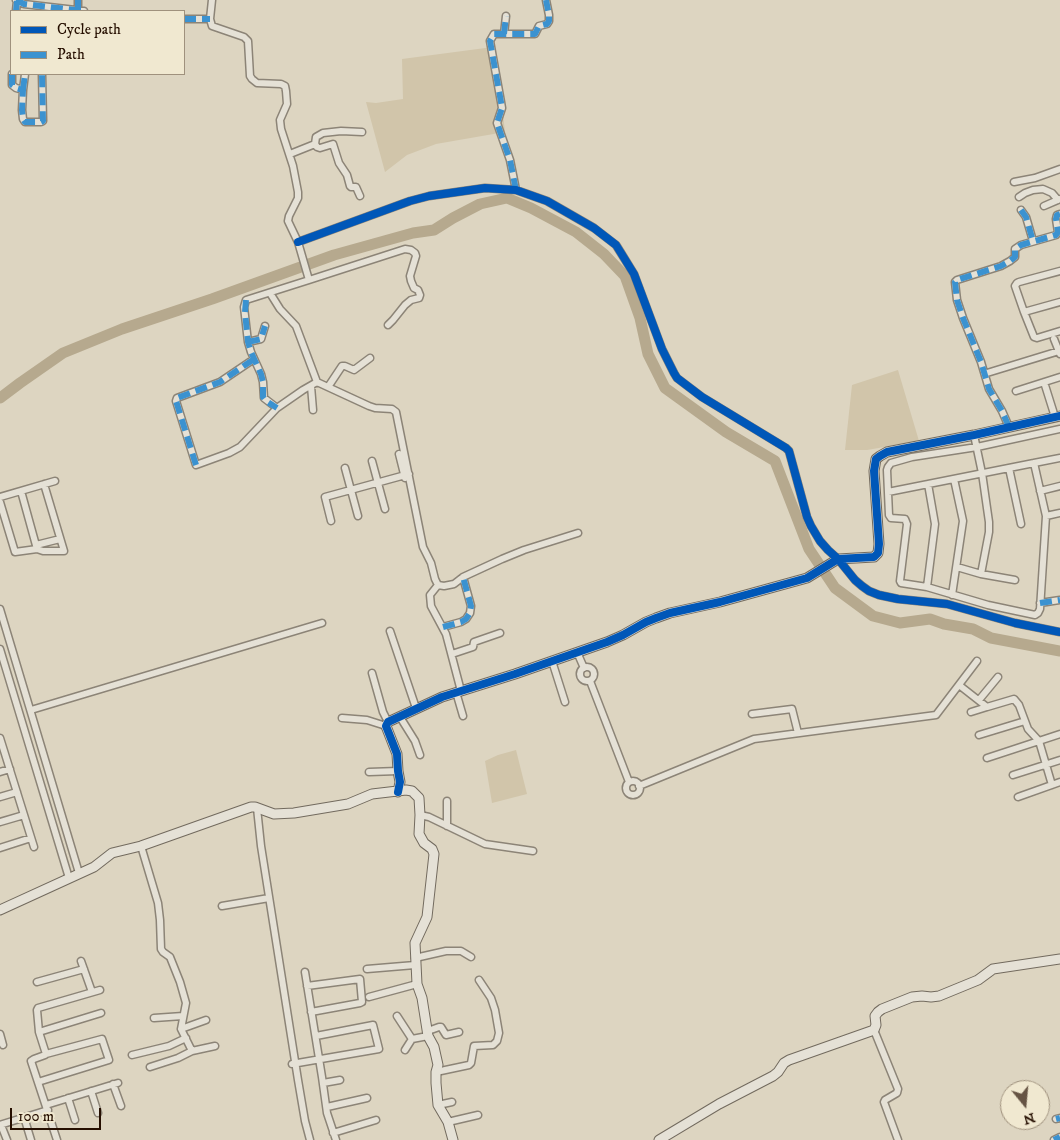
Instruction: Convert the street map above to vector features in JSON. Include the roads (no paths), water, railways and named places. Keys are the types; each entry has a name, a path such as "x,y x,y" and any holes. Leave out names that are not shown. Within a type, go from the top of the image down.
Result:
{"street":[{"path":"16,0 24,4 73,10"},
{"path":"212,0 210,19 212,26 247,39 250,76 252,79 257,83 282,85 285,88 287,104 280,120 281,129 290,154 298,198 288,221 298,242 308,277"},
{"path":"516,190 510,160 497,123 502,108 490,41 493,34 535,34 539,26 547,24 549,21 546,0"},
{"path":"504,34 506,16"},
{"path":"185,19 210,19"},
{"path":"12,75 12,86 24,90"},
{"path":"26,75 22,110 25,122 42,121 43,119 42,75"},
{"path":"315,144 316,136 323,133 341,130 362,132"},
{"path":"290,154 315,144"},
{"path":"315,144 320,148 333,144 339,163 350,186 356,187 360,196"},
{"path":"1014,182 1035,178 1060,169"},
{"path":"298,242 429,196 485,188 516,190 534,195 566,211 594,228 616,245 629,264 662,349 677,378 702,397 789,451 806,517 820,541 862,586 879,595 947,604 1015,624 1060,632"},
{"path":"1018,198 1033,190 1043,189 1052,193 1059,200 1044,206"},
{"path":"1021,210 1026,215 1033,241"},
{"path":"1009,427 989,389 981,362 957,300 955,282 1010,261 1015,257 1016,248 1021,245 1057,234 1056,219 1057,215 1060,214"},
{"path":"277,408 264,398 263,382 259,368 248,342 244,312 246,300 270,293 308,277 405,249 411,250 416,256 410,276 411,281 420,295 419,298 411,300 405,305 388,325"},
{"path":"1060,271 1017,283 1016,286 1032,336 1035,338 1060,331"},
{"path":"270,293 280,309 296,326 314,384 313,410"},
{"path":"1024,312 1060,302"},
{"path":"248,342 261,339 265,326"},
{"path":"987,373 1059,352 1054,339"},
{"path":"328,387 342,366 354,370 370,358"},
{"path":"254,359 220,382 179,396 176,399 196,465 240,447 277,408 314,384 328,387 369,406 394,410 397,414 412,503"},
{"path":"1016,391 1060,376"},
{"path":"342,718 387,724 416,708 459,691 607,642 646,622 670,613 720,602 809,577 837,560 871,558 877,555 878,552 874,471 876,459 887,452 1058,416 1044,382"},
{"path":"1034,463 1046,516 1039,612 1034,615 900,582 908,524 905,519 891,518 889,516 887,470 891,463 912,457 1060,430"},
{"path":"974,435 990,522 981,574"},
{"path":"399,454 406,474 423,547 432,563 438,585"},
{"path":"888,492 1060,458"},
{"path":"372,461 385,508"},
{"path":"345,468 358,516"},
{"path":"1009,468 1021,524"},
{"path":"331,521 325,497 406,474"},
{"path":"952,595 963,520 954,479"},
{"path":"0,497 55,480"},
{"path":"21,490 36,547 43,551 64,551 44,484"},
{"path":"927,588 935,524 928,484"},
{"path":"1040,491 1060,486"},
{"path":"0,502 15,552 60,539"},
{"path":"1046,516 1060,514"},
{"path":"438,585 449,586 458,582 463,577 524,550 578,533"},
{"path":"957,566 981,574 1015,580"},
{"path":"443,627 461,622 470,613 471,606 463,577"},
{"path":"438,585 431,592 429,598 431,606 446,634 452,654 463,716"},
{"path":"1040,603 1060,600"},
{"path":"0,609 79,874"},
{"path":"21,719 31,713 322,623"},
{"path":"390,631 416,708"},
{"path":"452,654 473,647 474,642 500,633"},
{"path":"0,649 69,878"},
{"path":"577,652 584,668 589,667 595,675 590,681 629,782 626,788 627,793 632,795 638,793 639,786"},
{"path":"552,661 565,702"},
{"path":"639,786 754,739 936,715 977,661"},
{"path":"372,673 397,754 400,782 398,792"},
{"path":"979,700 998,676"},
{"path":"959,685 987,706"},
{"path":"971,712 1014,699 1019,705 1028,729 1039,741 1052,785"},
{"path":"752,714 792,708 798,733"},
{"path":"400,716 420,755"},
{"path":"979,735 1025,721"},
{"path":"987,758 1060,734"},
{"path":"0,738 34,847"},
{"path":"1013,775 1060,760"},
{"path":"0,772 10,769"},
{"path":"369,772 398,771"},
{"path":"629,782 634,782 639,786"},
{"path":"1018,797 1060,782"},
{"path":"0,910 94,867 112,854 141,846 251,807 274,814 294,813 348,804 372,794 412,791 419,798 419,834 424,843 432,849 434,860 427,918 420,934 415,940 417,984 422,998 428,1034 434,1046 438,1065 436,1072 438,1105 448,1122 453,1140"},
{"path":"0,797 17,792"},
{"path":"447,801 447,826"},
{"path":"257,808 294,1063 304,1122 310,1140"},
{"path":"0,822 24,815"},
{"path":"420,815 429,817 485,844 533,851"},
{"path":"0,848 31,838"},
{"path":"141,846 158,903 161,948 170,957 186,1003 181,1029 192,1051"},
{"path":"222,906 269,898"},
{"path":"367,969 415,962 446,951 461,951 471,957"},
{"path":"898,1140 884,1102 897,1093 898,1089 874,1030 876,1025 875,1016 878,1012 916,996 939,996 978,980 990,970 1060,959"},
{"path":"81,961 92,992"},
{"path":"37,982 84,969"},
{"path":"305,972 326,1107 336,1140"},
{"path":"307,986 360,979 362,1002 360,1004 312,1012"},
{"path":"436,1072 469,1065 474,1047 493,1045 497,1041 499,1033 495,1010 491,998 479,980"},
{"path":"370,997 417,984"},
{"path":"46,1054 38,1032 38,1008 100,990"},
{"path":"38,1032 101,1013"},
{"path":"154,1018 183,1016"},
{"path":"397,1016 412,1039"},
{"path":"181,1029 206,1020"},
{"path":"294,1063 379,1048 373,1025 316,1036"},
{"path":"406,1050 412,1039 428,1034 439,1027 441,1027 446,1035 459,1032"},
{"path":"659,1140 719,1104 773,1076 789,1060 874,1030"},
{"path":"0,1034 3,1045"},
{"path":"132,1055 169,1046 186,1038"},
{"path":"38,1082 109,1060 102,1039 46,1054 31,1061 56,1140"},
{"path":"150,1067 192,1051 215,1046"},
{"path":"323,1083 340,1080"},
{"path":"6,1140 1,1125 68,1098 91,1091 116,1084 121,1106"},
{"path":"91,1091 98,1112"},
{"path":"68,1098 75,1120"},
{"path":"326,1107 367,1098"},
{"path":"438,1105 452,1102"},
{"path":"448,1122 478,1115"},
{"path":"24,1117 31,1140"},
{"path":"333,1133 376,1120"},
{"path":"1054,1140 1060,1136"}],"waterway":[{"path":"0,398 63,353 122,329 334,255 413,233 434,230 480,204 507,198 531,208 576,232 604,254 625,276 640,318 648,354 665,388 726,432 775,461 809,549 835,588 873,616 900,623 930,619 944,624 973,629 991,638 1060,651"}]}
